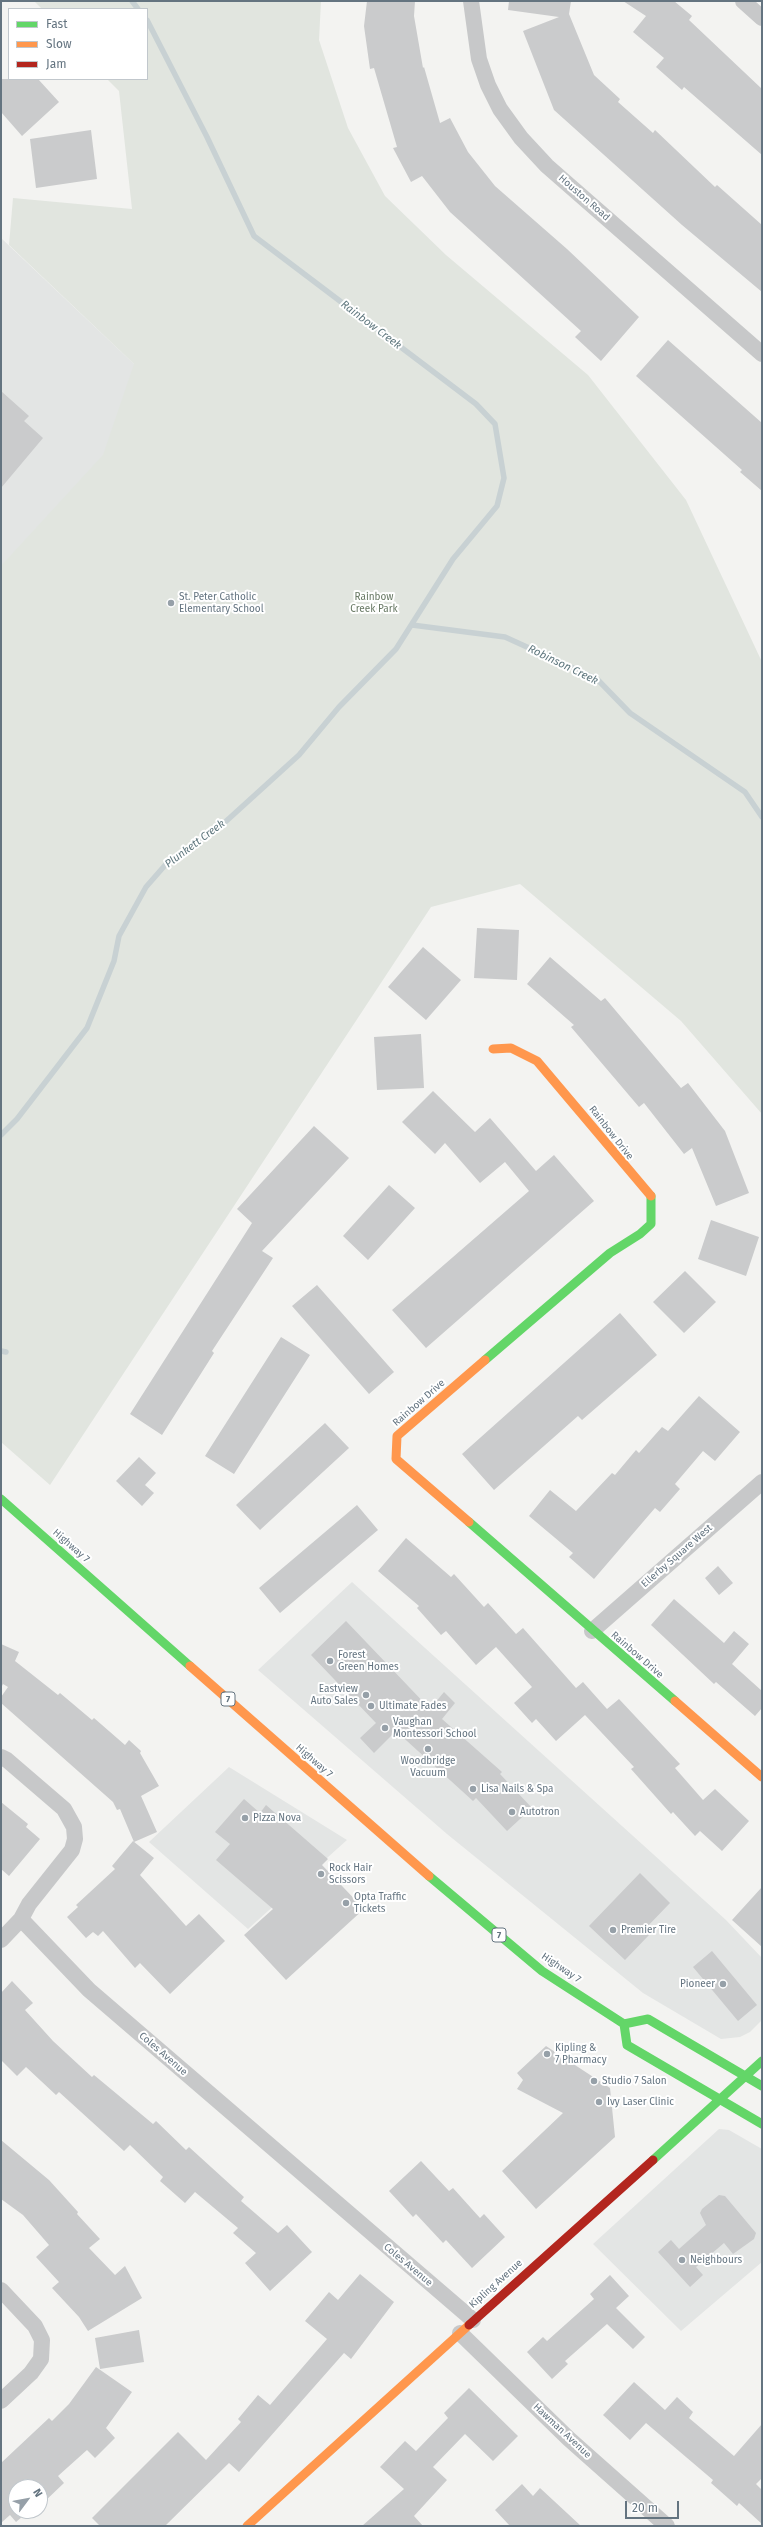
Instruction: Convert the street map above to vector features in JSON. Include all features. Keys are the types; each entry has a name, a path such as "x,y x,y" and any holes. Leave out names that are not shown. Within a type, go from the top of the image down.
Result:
{"street":[{"name":"Houston Road","path":"471,1 479,59 488,85 500,109 520,138 547,166 762,354"},
{"path":"743,1 762,18"},
{"name":"Rainbow Drive","path":"493,1049 512,1048 537,1061 586,1117 625,1170 643,1185 652,1198 651,1224 640,1234 610,1252 397,1436 396,1459 592,1631 762,1777"},
{"name":"Ellerby Square West","path":"592,1631 762,1482"},
{"name":"Highway 7","path":"1,1500 496,1933 542,1971 624,2024"},
{"path":"1,1757 7,1760 64,1809 74,1827 75,1839 72,1850 29,1904 21,1919 1,1940"},
{"name":"Coles Avenue","path":"21,1919 89,1990 473,2320"},
{"path":"762,2086 648,2019 624,2024 627,2045 762,2124"},
{"name":"Kipling Avenue","path":"247,2526 473,2320 762,2061"},
{"path":"1,2290 35,2326 42,2340 41,2359 31,2373 1,2401"},
{"name":"Hawman Avenue","path":"460,2333 570,2439 667,2526"}],"shaded area":[{"path":"1,238 134,364 393,443 1,717"},
{"path":"352,1582 726,1920 762,1958 762,2020 750,2032 740,2037 721,2039 643,1993 447,1834 258,1670"},
{"path":"229,1767 347,1840 248,1929 149,1842"},
{"path":"719,2129 729,2130 762,2149 762,2262 681,2331 593,2244"}],"green space":[{"name":"Rainbow Creek Park","path":"34,1 321,1 319,40 348,128 385,196 446,255 588,375 686,500 762,662 762,1114 681,1021 520,884 431,907 50,1485 1,1442 1,566 103,455 134,364 9,245 13,198 132,209 119,91 108,80 148,80 148,8 41,8"}],"building":[{"path":"367,1 415,1 414,16 423,68 424,67 440,123 450,118 468,152 495,186 567,249 639,317 601,361 575,337 581,331 450,212 422,176 411,182 393,148 397,147 374,68 370,69 364,26"},
{"path":"509,1 571,1 569,14 594,75 620,99 618,102 653,133 655,130 715,187 717,185 762,225 762,292 682,225 554,110 523,31 559,17 508,10"},
{"path":"623,1 674,1 692,16 689,20 762,89 762,155 684,87 682,90 656,67 664,58 633,32 646,16"},
{"path":"1,79 39,80 59,102 22,136 1,112"},
{"path":"91,130 97,179 36,188 30,139"},
{"path":"668,340 762,423 762,491 740,472 742,470 636,376"},
{"path":"1,391 29,416 24,421 43,438 1,488"},
{"path":"477,928 519,930 517,980 474,978"},
{"path":"423,947 461,980 426,1020 388,987"},
{"path":"550,957 601,1001 605,998 681,1088 688,1083 725,1131 749,1193 716,1206 692,1148 684,1154 644,1103 639,1107 571,1027 574,1025 527,984"},
{"path":"421,1034 424,1088 377,1090 374,1037"},
{"path":"433,1091 475,1132 490,1118 536,1171 554,1155 594,1201 426,1348 392,1310 529,1191 505,1162 480,1183 445,1143 435,1154 402,1122"},
{"path":"314,1126 349,1158 262,1251 273,1258 212,1351 214,1353 162,1435 130,1414 252,1223 237,1209"},
{"path":"389,1185 415,1208 368,1260 343,1236"},
{"path":"711,1220 759,1237 746,1276 698,1259"},
{"path":"685,1271 716,1302 684,1333 653,1302"},
{"path":"317,1285 394,1372 369,1394 292,1306"},
{"path":"620,1313 657,1355 582,1420 578,1416 494,1490 462,1454"},
{"path":"281,1337 310,1355 234,1474 205,1456"},
{"path":"699,1396 740,1432 715,1461 703,1451 675,1484 680,1489 660,1512 655,1508 594,1579 569,1557 573,1553 529,1516 550,1490 576,1511 612,1473 615,1475 636,1450 639,1453 662,1427 668,1431"},
{"path":"325,1423 349,1448 260,1530 236,1505"},
{"path":"139,1457 156,1473 145,1485 154,1493 142,1506 116,1481"},
{"path":"357,1505 378,1530 280,1613 259,1588"},
{"path":"406,1538 451,1577 454,1574 484,1607 488,1603 516,1634 523,1628 576,1688 583,1682 607,1709 619,1699 680,1764 675,1768 703,1800 715,1789 749,1821 722,1851 700,1831 695,1836 673,1812 671,1814 631,1769 634,1767 585,1715 556,1741 536,1719 532,1723 514,1703 532,1687 496,1647 476,1665 446,1631 441,1635 417,1608 419,1606 378,1571"},
{"path":"718,1566 733,1583 719,1595 705,1578"},
{"path":"674,1599 724,1643 734,1631 749,1644 732,1664 762,1691 762,1708 755,1716 716,1682 714,1684 651,1625"},
{"path":"346,1621 430,1709 444,1692 455,1703 442,1719 502,1772 500,1774 532,1808 507,1831 476,1798 473,1801 396,1731 374,1753 360,1738 376,1723 311,1655"},
{"path":"1,1644 19,1652 15,1661 58,1695 60,1693 92,1720 94,1718 125,1745 129,1740 141,1751 140,1753 159,1786 141,1796 157,1832 134,1842 120,1809 117,1810 113,1802 1,1703 1,1697 8,1687 3,1684 1,1688"},
{"path":"244,1799 260,1813 266,1805 328,1859 322,1865 364,1909 286,1980 244,1935 273,1909 216,1860 230,1844 215,1832"},
{"path":"1,1802 28,1824 26,1827 40,1839 9,1876 1,1869"},
{"path":"133,1841 154,1858 140,1875 186,1926 199,1914 225,1941 170,1994 140,1963 135,1968 103,1931 98,1936 93,1932 86,1938 67,1917 78,1907 76,1905 115,1869 112,1866"},
{"path":"640,1873 670,1903 644,1930 649,1935 625,1960 589,1926"},
{"path":"762,1887 762,1947 732,1920"},
{"path":"712,1951 757,2005 738,2021 693,1967"},
{"path":"12,1981 33,2003 25,2010 53,2041 92,2077 94,2075 153,2124 156,2121 186,2150 189,2147 244,2197 241,2201 278,2233 287,2225 312,2252 270,2291 245,2263 256,2253 233,2233 238,2228 195,2192 185,2203 160,2181 163,2177 130,2145 124,2151 59,2092 56,2095 26,2067 17,2076 1,2060 1,1993"},
{"path":"546,2046 610,2088 615,2137 536,2209 502,2171 563,2113 517,2089 523,2080 517,2073"},
{"path":"1,2140 49,2180 78,2212 77,2214 100,2239 89,2248 115,2275 125,2266 142,2298 88,2331 79,2317 52,2288 59,2282 36,2257 49,2245 23,2215 1,2199"},
{"path":"421,2161 449,2191 453,2188 480,2218 484,2214 505,2237 472,2268 446,2240 443,2243 416,2214 413,2217 389,2191"},
{"path":"719,2195 725,2196 756,2233 754,2239 733,2254 724,2243 696,2267 703,2275 690,2287 658,2252 671,2240 679,2249 706,2225 700,2213 702,2209"},
{"path":"360,2274 394,2302 351,2359 344,2353 239,2472 229,2463 165,2526 100,2526 92,2518 178,2432 206,2460 241,2422 238,2419 258,2395 270,2405 327,2339 305,2321 329,2292 338,2300"},
{"path":"610,2275 629,2296 616,2308 645,2337 633,2349 607,2324 565,2361 568,2364 552,2379 527,2352 543,2337 547,2341 594,2299 590,2294"},
{"path":"139,2330 144,2362 100,2369 95,2338"},
{"path":"96,2367 132,2392 106,2428 115,2438 95,2458 87,2450 58,2476 64,2483 48,2498 48,2479 8,2479 8,2517 1,2523 1,2463 49,2418 52,2421 69,2404"},
{"path":"634,2382 665,2410 677,2397 693,2412 689,2418 734,2456 762,2424 762,2478 756,2484 762,2490 762,2524 739,2503 737,2506 711,2483 713,2480 646,2423 630,2440 603,2415"},
{"path":"469,2388 518,2436 493,2461 465,2434 433,2467 447,2480 414,2516 423,2526 362,2526 404,2489 380,2467 405,2441 416,2451 448,2418 444,2413"},
{"path":"522,2484 533,2496 540,2488 581,2526 510,2526 495,2510"}],"waterway":[{"name":"Rainbow Creek","path":"132,1 137,8"},
{"name":"Rainbow Creek","path":"1,1135 17,1119 87,1028 114,961 119,936 146,887 167,863 223,824 299,755 339,707 396,649 453,559 497,506 504,478 495,424 476,404 254,236 207,137 148,22"},
{"name":"Robinson Creek","path":"412,625 505,637 597,679 630,713 745,792 762,817"},
{"path":"1,1351 6,1352"}],"traffic: fast":[{"path":"485,1360 610,1253 640,1234 651,1224 651,1196"},
{"path":"1,1499 190,1666"},
{"path":"469,1522 675,1701"},
{"path":"429,1876 542,1971 624,2024 648,2019 762,2086"},
{"path":"624,2024 627,2045 762,2124"},
{"path":"653,2160 762,2061"}],"traffic: slow":[{"path":"493,1049 511,1048 537,1061 651,1196"},
{"path":"469,1522 396,1459 397,1436 485,1360"},
{"path":"190,1666 429,1876"},
{"path":"675,1701 762,1777"},
{"path":"247,2526 469,2325"}],"traffic: jam":[{"path":"469,2325 653,2160"}],"place":[{"name":"St. Peter Catholic Elementary School","path":"171,603"},
{"name":"Forest Green Homes","path":"330,1661"},
{"name":"Eastview Auto Sales","path":"366,1695"},
{"name":"Ultimate Fades","path":"371,1706"},
{"name":"Vaughan Montessori School","path":"385,1728"},
{"name":"Woodbridge Vacuum","path":"428,1749"},
{"name":"Lisa Nails & Spa","path":"473,1789"},
{"name":"Autotron","path":"512,1812"},
{"name":"Pizza Nova","path":"245,1818"},
{"name":"Rock Hair Scissors","path":"321,1874"},
{"name":"Opta Traffic Tickets","path":"346,1903"},
{"name":"Premier Tire","path":"613,1930"},
{"name":"Pioneer","path":"723,1984"},
{"name":"Kipling & 7 Pharmacy","path":"547,2054"},
{"name":"Studio 7 Salon","path":"594,2081"},
{"name":"Ivy Laser Clinic","path":"599,2102"},
{"name":"Neighbours","path":"682,2260"}],"water label":[{"name":"Plunkett Creek","path":"195,844"}]}
